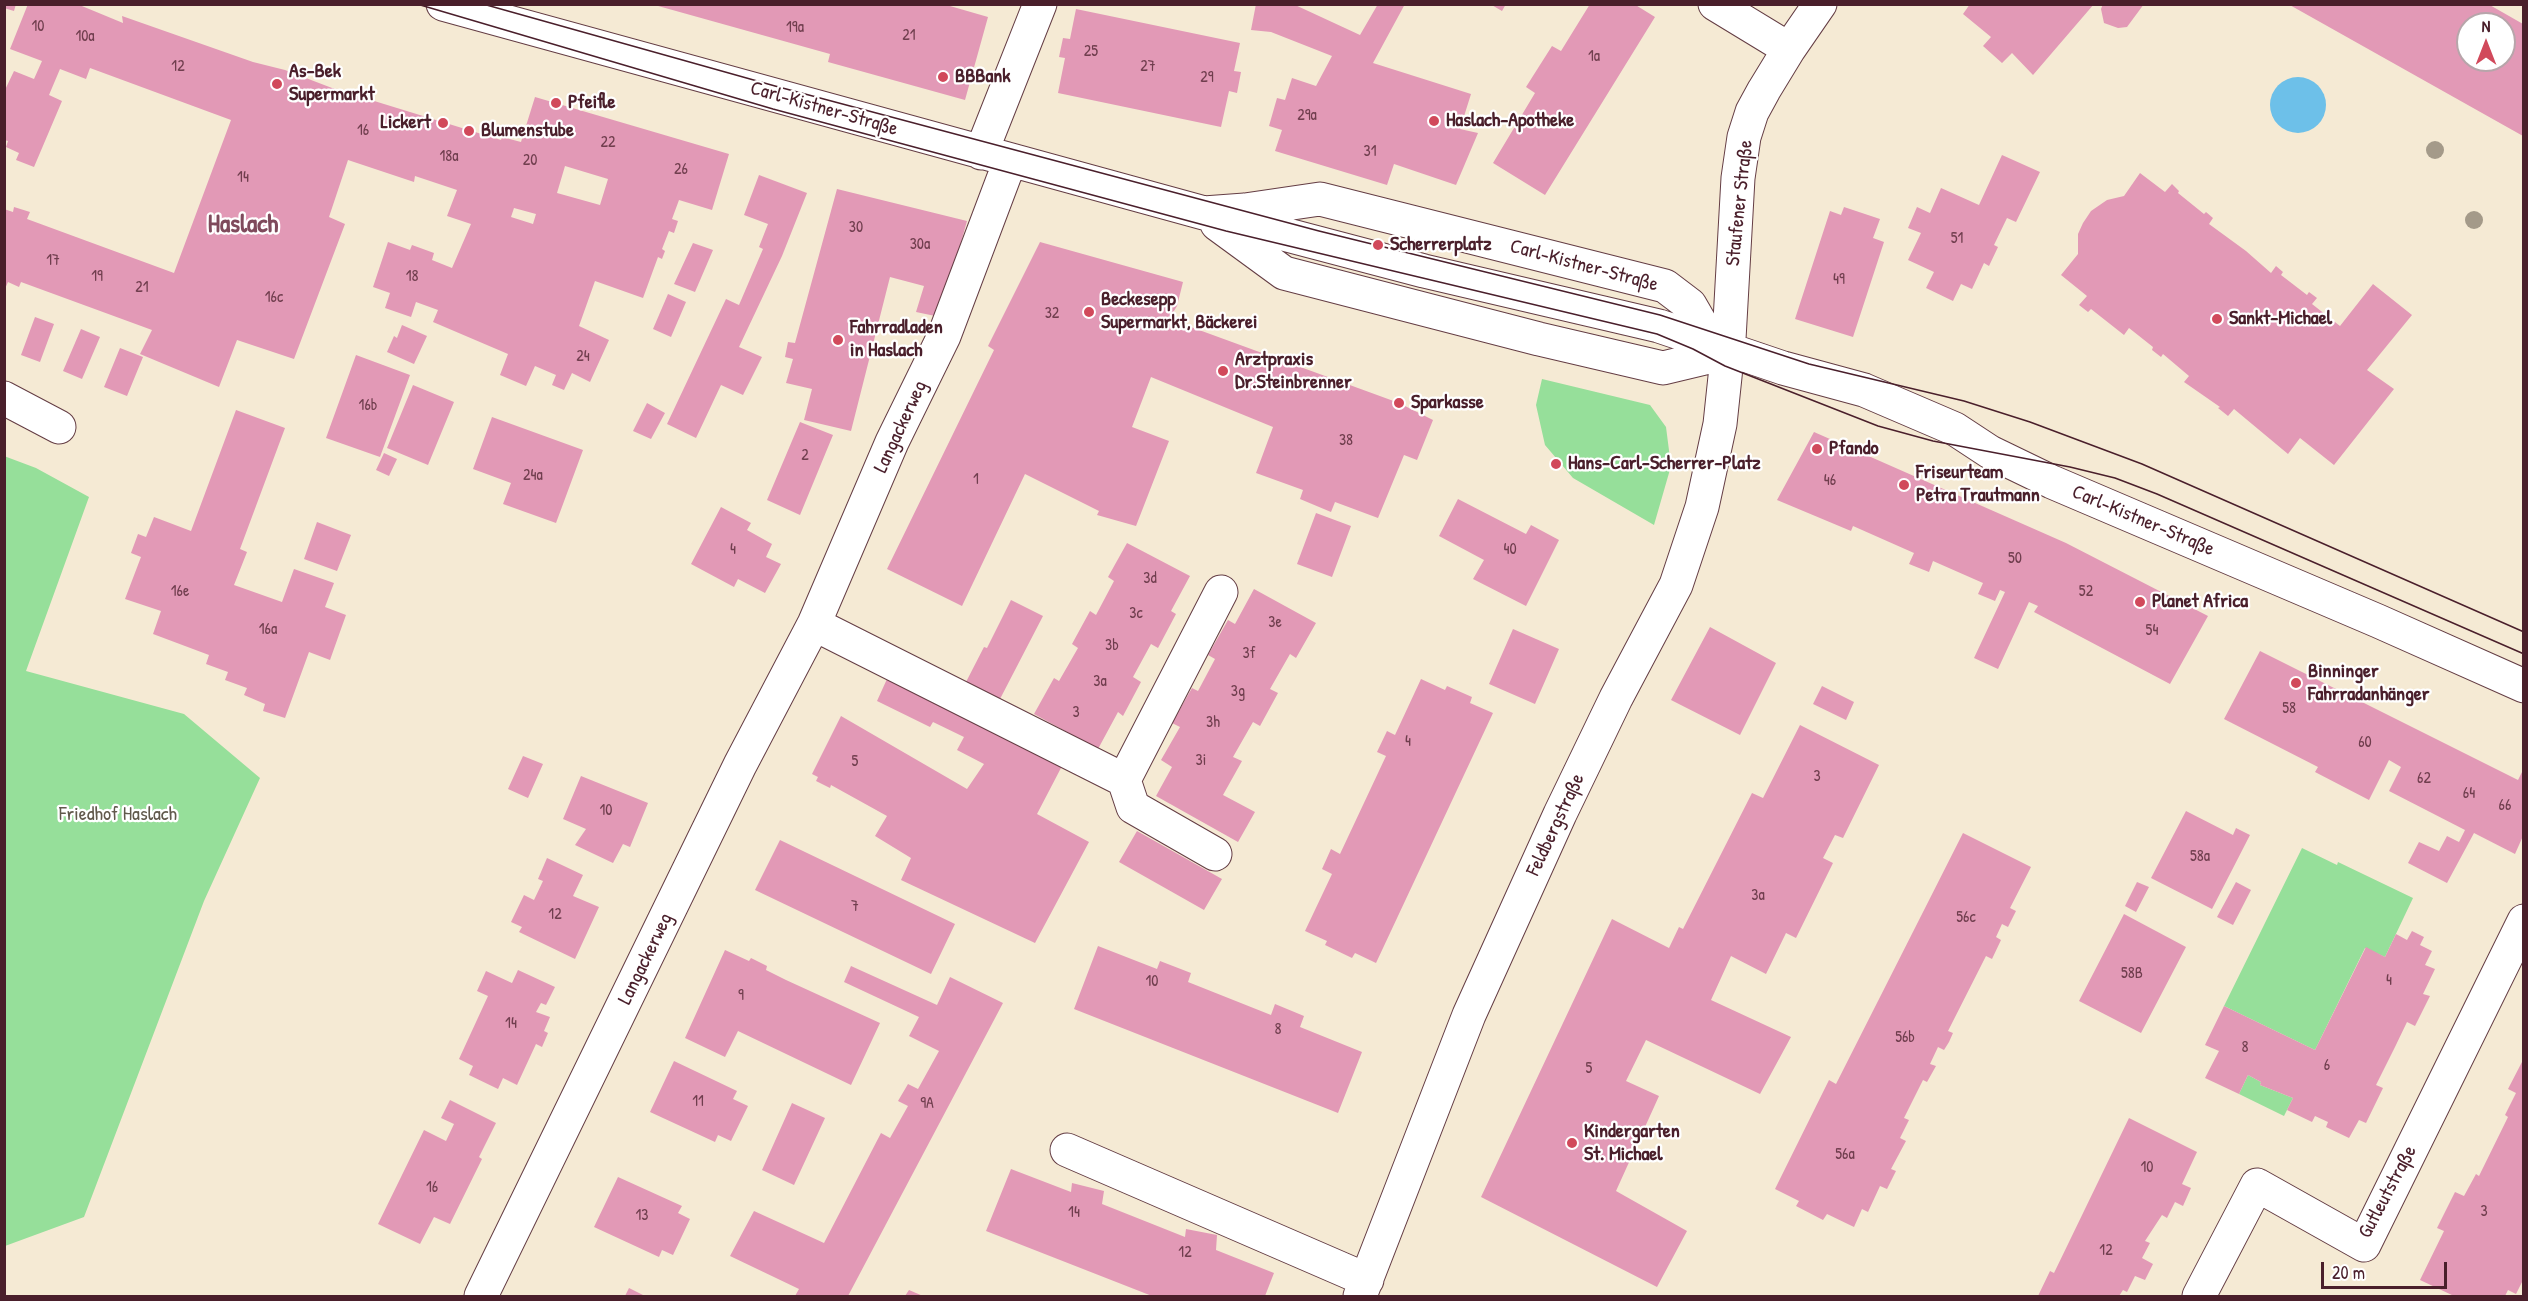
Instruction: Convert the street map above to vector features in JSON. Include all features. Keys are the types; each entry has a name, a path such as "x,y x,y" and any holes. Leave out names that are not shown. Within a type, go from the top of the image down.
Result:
{"street":[{"name":"Carl-Kistner-Straße","path":"443,4 524,14 995,157 1204,213 1245,210 1320,199 1665,286 1690,305 1706,331 1728,350 1864,390 1910,408 1954,429 1990,452 2052,482 2378,621 2523,686"},
{"name":"Langackerweg","path":"481,1296 740,765 814,624 892,442 944,336 1040,4"},
{"path":"1715,4 1789,49"},
{"name":"Staufener Straße","path":"1728,350 1735,222 1744,137 1752,112 1764,90 1820,4"},
{"name":"Carl-Kistner-Straße","path":"1204,213 1284,273 1539,339 1663,368 1728,350"},
{"name":"Feldbergstraße","path":"1364,1288 1469,1015 1616,698 1676,585 1702,507 1720,424 1728,350"},
{"path":"4,398 59,427"},
{"path":"1124,780 1221,592"},
{"path":"814,624 1124,780 1133,807 1215,854"},
{"name":"Gutleutstraße","path":"2199,1296 2257,1185 2364,1245 2523,921"},
{"path":"1067,1150 1364,1288"}],"green space":[{"path":"1542,379 1650,405 1666,427 1671,466 1654,525 1573,478 1545,445 1536,405"},
{"name":"Friedhof Haslach","path":"4,456 36,468 89,497 26,671 184,714 260,778 204,901 84,1217 5,1246"},
{"path":"2302,848 2337,865 2338,862 2413,898 2385,957 2365,948 2315,1050 2224,1006"},
{"path":"2248,1075 2261,1082 2260,1085 2293,1098 2284,1116 2239,1094"}],"water":[{"path":"2298,77 2309,79 2318,85 2324,94 2326,105 2324,116 2318,125 2309,131 2298,133 2287,131 2278,125 2272,116 2270,105 2272,94 2278,85 2287,79"}],"building":[{"path":"4,4 16,4 14,11 4,8"},
{"path":"28,4 77,4 123,23 122,16 332,88 501,140 502,137 521,142 535,97 729,154 712,210 679,200 672,219 678,221 674,233 669,231 662,249 665,251 662,259 658,257 643,298 595,281 579,326 609,340 590,382 572,373 564,390 552,385 556,375 535,366 526,386 500,375 508,354 433,322 438,310 416,302 411,317 385,308 390,293 373,287 388,242 410,250 412,245 434,253 432,260 452,268 471,224 447,216 457,190 415,176 414,182 348,160 329,217 345,224 294,359 237,340 219,387 140,354 152,330 21,282 19,287 8,282 4,291 4,209 13,212 14,207 30,212 27,219 174,273 231,120 90,68 86,79 60,69 49,95 62,101 34,167 16,160 19,153 6,147 8,141 4,140 4,92 14,71 34,79 42,61 10,49","holes":["565,166 608,179 600,205 557,193","514,208 536,214 533,224 511,217"]},
{"path":"651,4 943,4 988,17 965,100 828,62 830,54"},
{"path":"1256,4 1293,4 1360,35 1378,4 1405,4 1373,63 1471,94 1460,129 1478,133 1456,185 1394,164 1387,185 1275,151 1282,130 1269,126 1277,98 1285,100 1292,78 1316,86 1332,56 1271,32 1251,30"},
{"path":"1490,4 1506,4 1502,11"},
{"path":"1590,4 1634,4 1655,17 1545,195 1493,163 1535,93 1526,87 1552,46 1561,51"},
{"path":"1970,4 2094,4 2033,75 2012,53 2002,63 1983,46 1991,37 1963,14"},
{"path":"2103,4 2144,4 2127,27 2118,28 2104,23 2101,9"},
{"path":"2288,4 2488,4 2502,12 2456,12 2456,72 2516,72 2516,20 2523,24 2523,136"},
{"path":"1076,9 1240,43 1234,71 1241,72 1237,93 1229,91 1221,127 1058,93 1065,58 1059,57 1063,38 1070,39"},
{"path":"2002,155 2040,172 2016,222 2007,218 1994,245 1998,247 1989,266 1984,263 1972,289 1961,284 1953,301 1926,288 1934,272 1908,260 1921,233 1908,228 1917,207 1930,213 1941,188 1979,205"},
{"name":"Sankt-Michael","path":"2140,173 2165,192 2172,184 2179,191 2178,193 2204,214 2206,212 2213,218 2209,224 2271,273 2276,266 2283,272 2281,275 2307,295 2309,292 2317,298 2312,304 2340,326 2373,284 2412,315 2367,370 2394,389 2334,465 2300,438 2288,454 2234,409 2228,416 2218,408 2220,407 2184,382 2189,376 2163,354 2161,357 2152,350 2153,347 2129,328 2124,335 2091,309 2088,312 2079,305 2087,296 2061,275 2078,254 2078,234 2083,223 2091,211 2107,200 2124,196"},
{"path":"759,175 807,193 782,256 739,347 762,357 743,395 721,385 696,438 667,424 726,299 739,305 763,249 759,247 768,224 744,215"},
{"path":"837,189 967,221 940,317 916,312 924,286 890,277 851,431 804,420 812,389 786,383 793,359 785,357 788,342 795,343"},
{"path":"1844,207 1880,219 1873,238 1884,242 1853,337 1795,319 1830,211 1841,215"},
{"path":"1040,242 1183,282 1177,306 1169,319 1399,403 1433,420 1417,460 1404,455 1378,518 1335,502 1331,512 1300,499 1303,490 1256,473 1273,427 1151,377 1132,427 1169,441 1136,526 1097,515 1099,511 1025,474 962,606 887,569 994,350 988,346"},
{"path":"693,243 713,250 695,292 674,284"},
{"path":"668,294 686,302 671,337 653,329"},
{"path":"35,317 54,324 40,362 21,355"},
{"path":"402,325 427,336 414,364 387,352 394,336 397,338"},
{"path":"81,329 100,337 82,379 63,371"},
{"path":"120,348 143,357 127,396 104,387"},
{"path":"356,355 410,375 380,457 326,438"},
{"path":"413,385 454,402 428,465 387,448"},
{"path":"647,403 665,413 651,439 633,431"},
{"path":"236,410 285,428 240,549 247,552 234,585 282,602 294,569 334,583 325,607 346,615 330,660 309,652 285,718 263,711 265,704 244,695 247,688 225,680 228,672 206,664 209,655 153,634 161,611 125,599 141,557 131,553 138,534 146,537 154,517 191,531"},
{"path":"492,417 583,450 556,523 503,504 511,483 473,469"},
{"path":"800,422 833,435 800,515 767,500"},
{"path":"1814,432 2066,543 2208,616 2170,684 2034,612 2038,606 2029,602 1998,669 1974,658 2005,592 2000,590 1995,601 1978,594 1983,583 1933,561 1929,572 1909,564 1914,553 1853,526 1851,531 1777,500"},
{"path":"384,453 397,459 389,476 376,470"},
{"path":"1458,499 1526,534 1531,525 1559,540 1526,606 1473,579 1484,560 1439,536"},
{"path":"721,507 751,523 747,530 772,544 766,557 781,564 765,593 738,579 734,587 691,564"},
{"path":"1316,513 1351,526 1332,577 1297,564"},
{"path":"317,522 351,535 337,571 304,559"},
{"path":"1127,543 1190,576 1171,611 1176,614 1158,648 1151,644 1133,677 1141,682 1123,716 1118,712 1098,749 1034,714 1054,678 1059,681 1078,648 1072,644 1090,611 1096,615 1114,581 1108,577"},
{"path":"1254,589 1316,623 1296,658 1290,654 1270,689 1278,693 1260,726 1253,722 1233,757 1242,761 1223,795 1255,812 1238,842 1156,796 1172,767 1161,760 1180,727 1172,723 1192,688 1198,691 1215,659 1208,655 1228,620 1235,624"},
{"path":"1011,600 1043,616 1000,699 966,682 984,647 987,648"},
{"path":"1710,627 1776,663 1740,735 1671,700"},
{"path":"1513,629 1559,649 1535,704 1489,684"},
{"path":"2260,651 2518,780 2523,770 2523,836 2515,854 2474,833 2447,883 2408,863 2419,842 2439,851 2447,836 2459,842 2465,830 2389,791 2401,767 2389,760 2369,800 2315,772 2318,767 2224,719"},
{"path":"887,679 1062,766 1037,814 1089,842 1035,943 901,880 911,858 875,836 887,816 831,785 830,788 816,781 818,777 812,774 841,716 967,789 984,764 957,750 964,737 933,722 930,727 877,701"},
{"path":"1421,679 1445,690 1447,686 1472,697 1470,703 1493,713 1376,963 1355,953 1352,958 1325,945 1327,941 1305,931 1332,874 1322,869 1331,849 1340,854 1386,756 1377,752 1387,731 1395,735"},
{"path":"1822,686 1854,702 1846,720 1813,704"},
{"name":"Kindergarten St. Michael","path":"1800,725 1879,765 1843,838 1835,835 1823,858 1833,863 1796,938 1786,933 1766,974 1731,956 1711,1000 1791,1037 1760,1094 1646,1040 1626,1081 1659,1096 1616,1191 1687,1231 1657,1287 1481,1197 1612,919 1669,948 1679,927 1683,929 1752,793 1763,798"},
{"path":"523,756 543,764 528,798 508,789"},
{"path":"581,776 648,803 630,847 623,844 613,863 575,845 586,829 563,819"},
{"path":"2186,811 2233,835 2236,828 2250,835 2212,909 2151,878"},
{"path":"1137,831 1222,879 1204,910 1119,862"},
{"path":"1963,833 2031,867 2010,908 2016,911 2008,927 2002,924 1996,937 2001,940 1992,959 1986,956 1948,1031 1953,1033 1949,1042 1944,1050 1938,1047 1930,1064 1936,1066 1927,1082 1923,1080 1904,1118 1909,1120 1900,1138 1906,1141 1891,1169 1896,1171 1887,1189 1880,1186 1868,1212 1862,1209 1854,1227 1827,1214 1823,1220 1796,1206 1799,1201 1775,1189 1829,1080 1836,1084"},
{"path":"780,840 955,924 931,974 755,890"},
{"path":"547,858 583,875 573,896 599,907 575,959 519,932 522,927 511,922 524,895 534,900 543,881 538,879"},
{"path":"2137,882 2149,887 2136,912 2125,906"},
{"path":"2236,882 2251,890 2233,925 2217,917"},
{"path":"2124,914 2186,947 2141,1033 2079,1001"},
{"path":"2412,931 2424,937 2420,945 2432,951 2425,965 2435,969 2423,994 2430,996 2415,1026 2407,1022 2376,1085 2383,1088 2366,1123 2359,1120 2349,1138 2326,1127 2328,1122 2315,1116 2312,1122 2287,1110 2293,1098 2260,1085 2261,1082 2248,1075 2239,1094 2205,1078 2219,1051 2205,1045 2224,1006 2315,1050 2366,947 2385,957 2396,934 2407,940"},
{"path":"1098,946 1157,969 1160,961 1191,973 1188,982 1271,1015 1275,1004 1304,1016 1300,1027 1362,1052 1338,1113 1074,1009"},
{"path":"725,950 749,961 751,958 767,966 766,970 880,1023 851,1085 738,1031 725,1057 685,1038"},
{"path":"851,966 937,1005 950,977 1003,1003 848,1296 795,1296 799,1289 730,1256 754,1211 824,1243 881,1133 890,1138 908,1106 898,1101 908,1084 918,1089 939,1051 909,1036 919,1017 844,982"},
{"path":"518,970 555,987 546,1005 541,1003 536,1012 550,1017 544,1031 548,1033 542,1047 536,1044 517,1085 503,1078 498,1089 469,1075 473,1066 459,1059 488,996 477,991 486,971 512,983"},
{"path":"2523,1060 2523,1280 2516,1294 2508,1290 2505,1296 2454,1296 2420,1280 2444,1231 2437,1228 2455,1192 2464,1196 2476,1174 2479,1176 2508,1117 2505,1115 2516,1093 2508,1089"},
{"path":"674,1061 737,1091 733,1099 748,1106 731,1141 718,1135 715,1142 650,1112"},
{"path":"450,1100 496,1123 479,1157 482,1159 450,1224 434,1217 420,1244 378,1224 424,1130 446,1141 454,1124 441,1118"},
{"path":"792,1103 825,1118 794,1185 762,1170"},
{"path":"2129,1118 2197,1152 2182,1184 2191,1188 2183,1206 2175,1202 2167,1218 2162,1215 2145,1241 2150,1243 2142,1258 2153,1264 2145,1280 2135,1276 2127,1292 2123,1290 2119,1296 2038,1296 2050,1271 2054,1273"},
{"path":"1011,1169 1071,1192 1072,1183 1104,1191 1102,1204 1185,1237 1186,1229 1217,1235 1216,1250 1274,1273 1265,1296 1152,1296 986,1231"},
{"path":"618,1177 682,1206 678,1213 690,1219 673,1255 662,1250 659,1257 594,1227"},
{"path":"629,1288 645,1296 625,1296"},
{"path":"909,1290 923,1296 905,1296"}],"tram line":[{"path":"417,4 773,109 1226,231 1657,334 1725,366 1878,426 1933,441 2070,467 2115,478 2157,494 2524,654"},
{"path":"483,4 775,86 1319,231 1660,315 1809,364 1964,401 2030,422 2142,464 2524,632"}],"place":[{"name":"BBBank","path":"943,77"},
{"name":"As-Bek Supermarkt","path":"277,84"},
{"name":"Pfeifle","path":"556,103"},
{"name":"Haslach-Apotheke","path":"1434,121"},
{"name":"Lickert","path":"443,123"},
{"name":"Blumenstube","path":"469,131"},
{"name":"Scherrerplatz","path":"1378,245"},
{"name":"Beckesepp Supermarkt, Bäckerei","path":"1089,312"},
{"name":"Sankt-Michael","path":"2217,319"},
{"name":"Fahrradladen in Haslach","path":"838,340"},
{"name":"Arztpraxis Dr.Steinbrenner","path":"1223,371"},
{"name":"Sparkasse","path":"1399,403"},
{"name":"Pfando","path":"1817,449"},
{"name":"Hans-Carl-Scherrer-Platz","path":"1556,464"},
{"name":"Friseurteam Petra Trautmann","path":"1904,485"},
{"name":"Planet Africa","path":"2140,602"},
{"name":"Binninger Fahrradanhänger","path":"2296,683"},
{"name":"Kindergarten St. Michael","path":"1572,1143"}],"district":[{"name":"Haslach","path":"243,225"}]}
